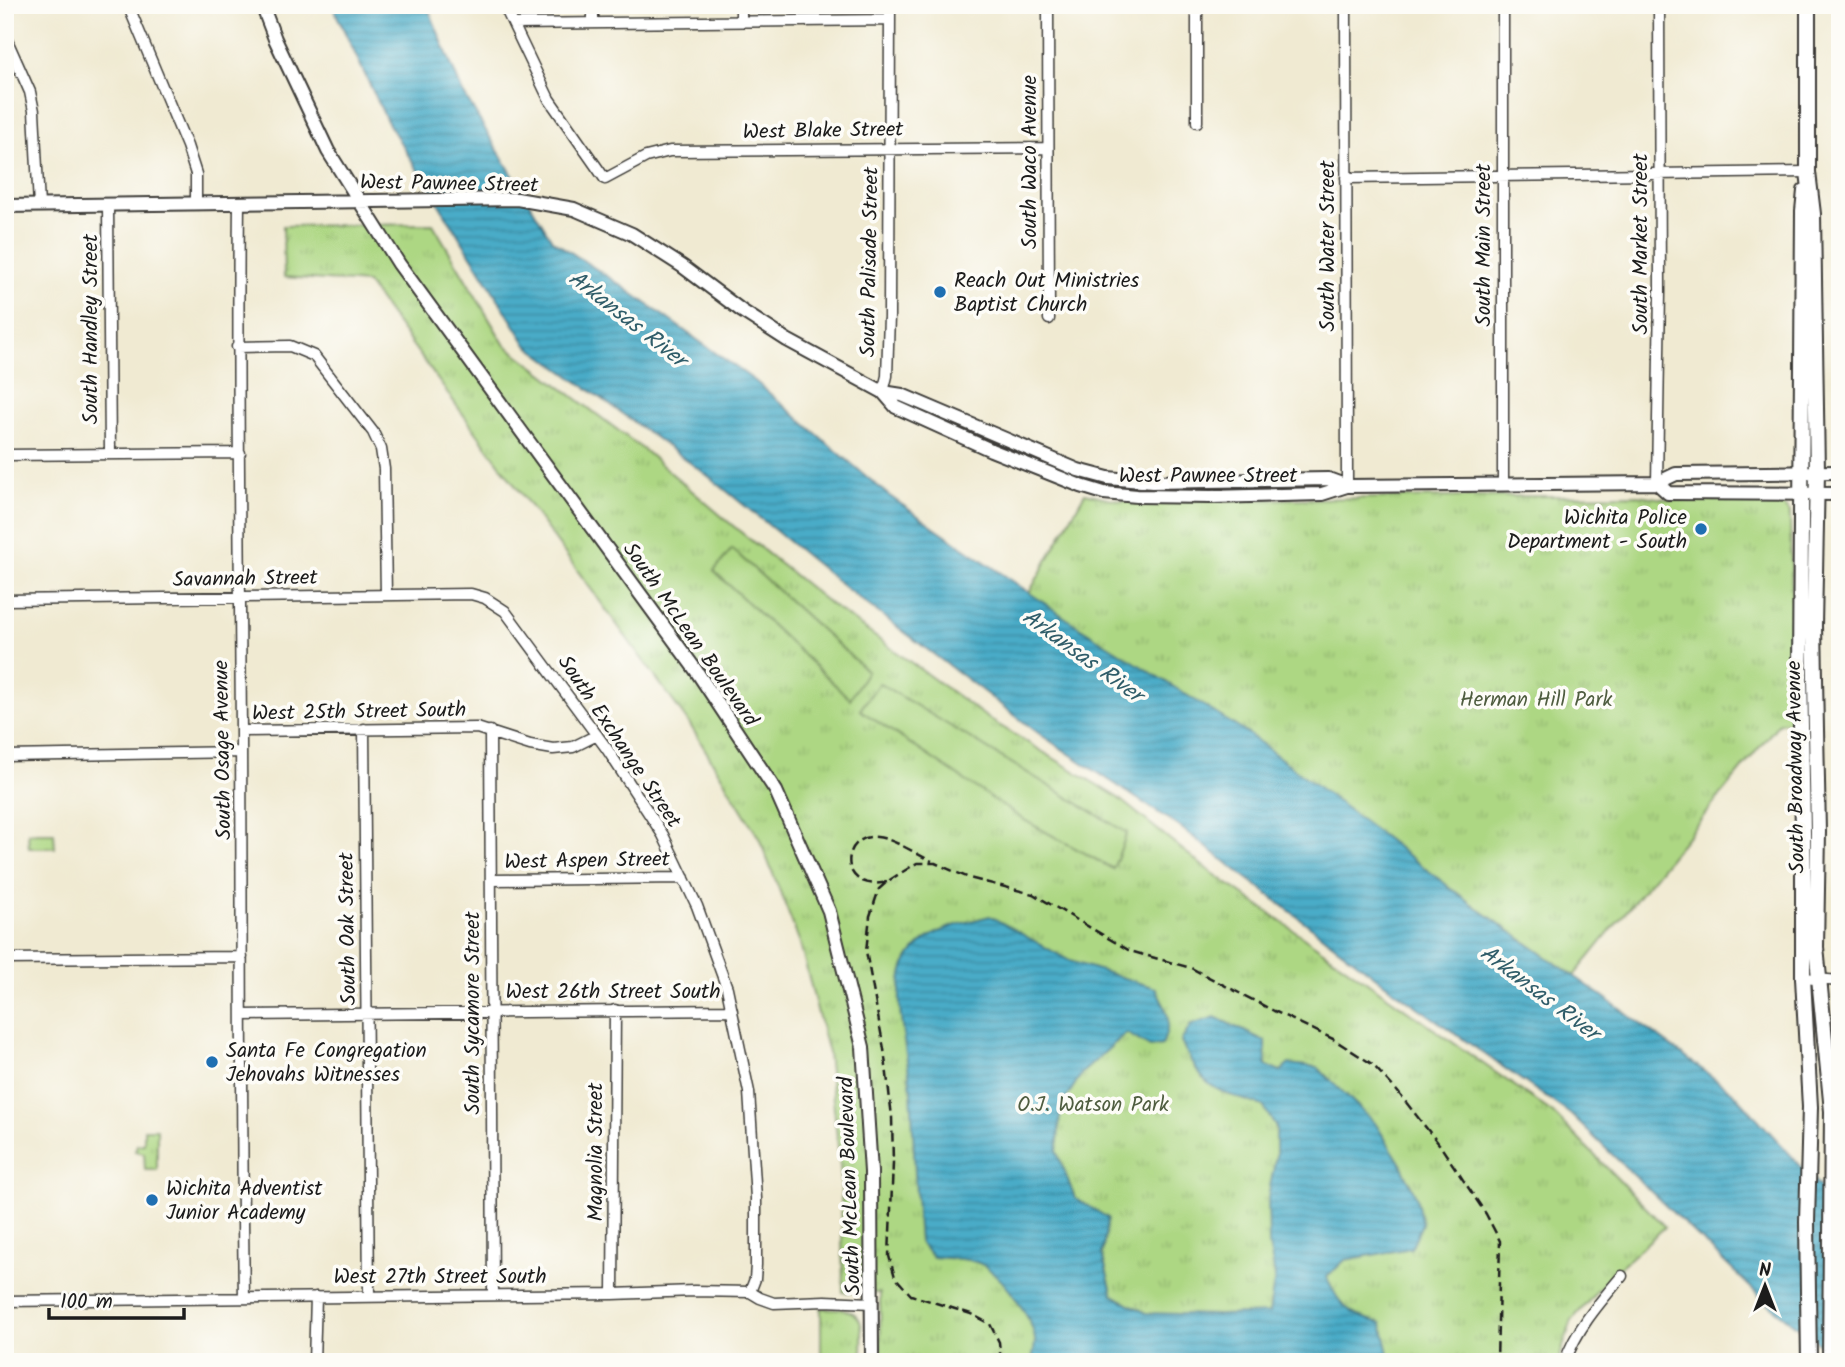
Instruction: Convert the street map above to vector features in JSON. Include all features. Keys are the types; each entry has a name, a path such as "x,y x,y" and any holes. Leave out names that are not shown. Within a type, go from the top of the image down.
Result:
{"main road":[{"name":"South McLean Boulevard","path":"262,5 328,151 399,264 695,669 776,791 829,911 863,1047 871,1172 872,1362"},
{"name":"South Broadway Avenue","path":"1808,5 1808,172 1813,214 1817,472 1814,626 1818,832 1816,947 1832,1111 1830,1362"},
{"name":"South Broadway Avenue","path":"1808,172 1802,211 1800,682 1804,833 1803,978 1810,1107 1807,1222 1809,1362"},
{"name":"West Pawnee Street","path":"5,206 517,199 574,209 632,234 787,340 883,392 896,407 991,450 1104,493 1210,497 1322,494 1347,486 1657,483"},
{"path":"1840,472 1676,474 1657,483 1668,493 1840,494"}],"street":[{"path":"128,5 187,146 196,174 196,203"},
{"path":"505,5 513,24 890,20"},
{"path":"593,5 593,23"},
{"path":"741,5 741,21"},
{"name":"South Palisade Street","path":"883,392 887,376 889,316 890,5"},
{"name":"South Waco Avenue","path":"1048,5 1049,318"},
{"path":"1196,5 1197,122"},
{"name":"South Water Street","path":"1346,5 1347,486"},
{"name":"South Main Street","path":"1503,5 1503,484"},
{"name":"South Market Street","path":"1657,483 1659,5"},
{"name":"West Blake Street","path":"513,24 549,99 605,179 646,157 670,152 1048,148"},
{"path":"5,36 30,92 34,111 38,206"},
{"path":"1346,178 1808,172"},
{"name":"South Osage Avenue","path":"239,203 237,346 240,453 244,1298"},
{"name":"South Handley Street","path":"108,205 110,454"},
{"path":"237,346 290,346 314,356 373,432 381,449 384,469 386,595"},
{"path":"5,455 240,453"},
{"name":"Savannah Street","path":"5,600 471,594 485,598"},
{"name":"South Exchange Street","path":"485,598 505,611 597,735 663,835 701,918 727,988 749,1092 756,1198 756,1265 750,1292"},
{"name":"West 25th Street South","path":"241,731 466,728 490,731 530,745 553,749 573,747 597,735"},
{"name":"South Oak Street","path":"364,729 369,1296"},
{"name":"South Sycamore Street","path":"490,731 493,1295"},
{"name":"West 25th Street South","path":"5,756 241,752"},
{"name":"West Aspen Street","path":"491,880 684,878"},
{"path":"5,960 242,957"},
{"path":"1803,978 1840,981"},
{"name":"Magnolia Street","path":"613,1294 615,1010"},
{"name":"West 26th Street South","path":"242,1015 732,1010"},
{"path":"1565,1362 1595,1307 1622,1276"},
{"name":"West 27th Street South","path":"5,1301 694,1291 750,1292 774,1303 872,1303"},
{"path":"314,1362 316,1297"}],"green space":[{"name":"O.J. Watson Park","path":"433,224 504,344 644,450 830,604 989,719 1117,797 1204,867 1553,1113 1665,1227 1613,1273 1572,1320 1558,1362 881,1362 880,1293 843,1292 841,1175 828,1053 800,943 759,838 689,723 367,283 284,277 283,226"},
{"name":"Herman Hill Park","path":"1085,493 1121,501 1638,495 1672,500 1771,500 1780,503 1790,513 1794,721 1779,723 1574,976 1029,593"},
{"path":"732,549 867,671 850,699 714,571"},
{"path":"879,683 1127,833 1113,869 1024,820 860,710"},
{"path":"28,833 54,833 55,848 29,848"},
{"path":"144,1129 157,1129 157,1170 145,1170 144,1153 135,1151 137,1145 144,1144"},
{"path":"821,1308 847,1311 859,1319 862,1362 821,1362"}],"water":[{"name":"Arkansas River","path":"332,5 427,5 462,91 552,240 755,381 888,495 1076,625 1250,735 1477,908 1734,1093 1840,1209 1840,1360 1767,1303 1570,1114 1392,989 1180,827 1041,735 847,589 707,475 527,345 387,121"},
{"path":"990,916 1070,961 1156,988 1168,1016 1162,1045 1150,1047 1126,1033 1082,1073 1061,1107 1057,1152 1075,1198 1108,1218 1102,1254 1113,1295 1146,1313 1269,1313 1275,1276 1269,1245 1268,1197 1276,1156 1276,1127 1263,1106 1221,1091 1196,1070 1181,1041 1191,1025 1215,1017 1265,1041 1266,1066 1281,1071 1289,1064 1317,1067 1375,1123 1401,1164 1416,1196 1422,1224 1411,1248 1345,1260 1327,1277 1336,1296 1347,1309 1382,1323 1391,1362 1032,1362 1035,1343 1033,1331 1023,1310 1001,1280 980,1264 961,1259 933,1257 919,1242 911,1092 900,1010 901,978 912,953 930,937 953,926"}],"railway":[{"path":"887,882 871,883 859,879 852,872 849,862 851,853 856,844 865,838 884,838 932,861"},
{"path":"1001,1362 999,1342 990,1324 971,1314 911,1295 895,1277 889,1256 892,1117 884,1049 866,951 870,916 879,889 917,863 935,863 969,878 1033,894 1130,951 1191,968 1333,1039 1372,1064 1439,1144 1486,1214 1500,1241 1497,1362"}],"place":[{"name":"Reach Out Ministries Baptist Church","path":"940,292"},
{"name":"Wichita Police Department - South","path":"1701,529"},
{"name":"Santa Fe Congregation Jehovahs Witnesses","path":"212,1062"},
{"name":"Wichita Adventist Junior Academy","path":"152,1200"}]}
